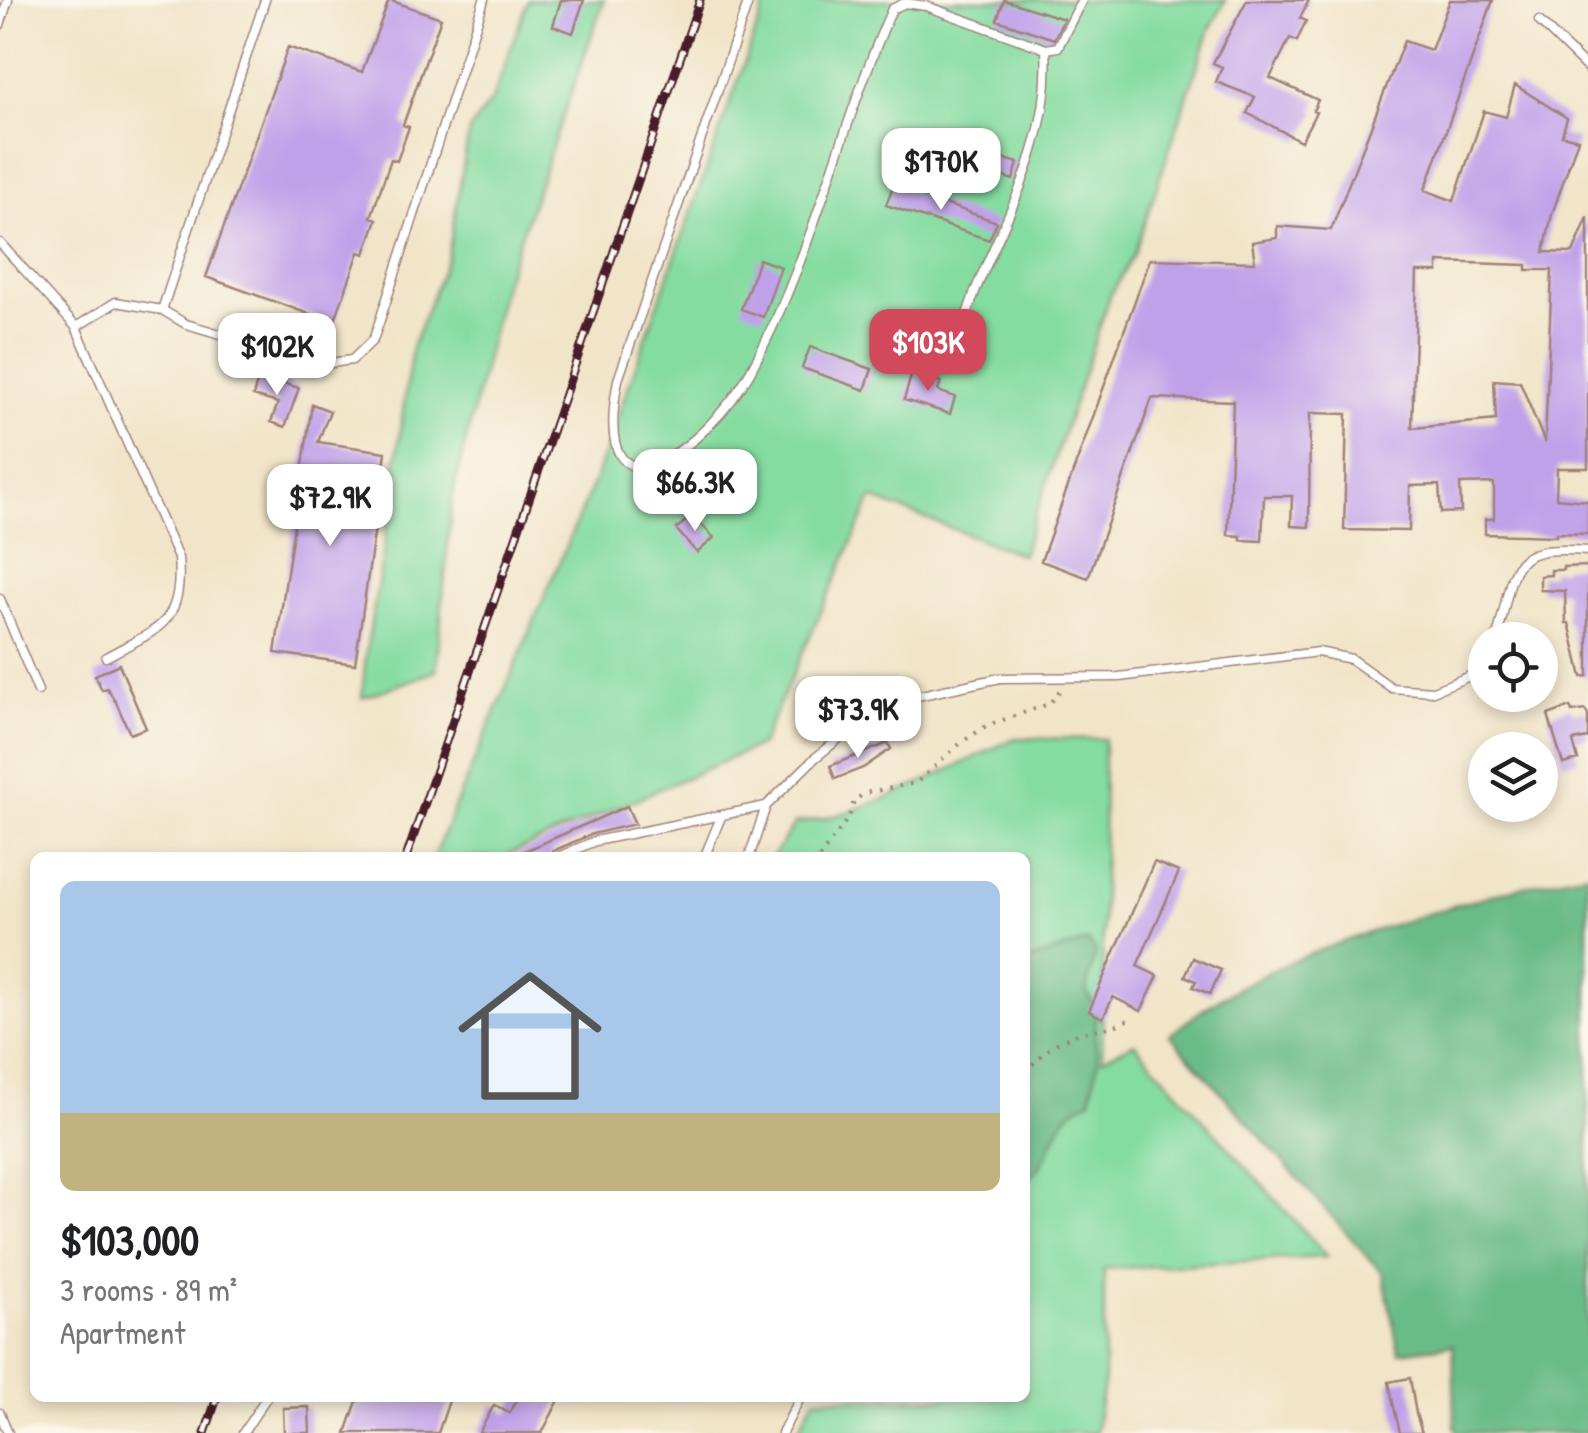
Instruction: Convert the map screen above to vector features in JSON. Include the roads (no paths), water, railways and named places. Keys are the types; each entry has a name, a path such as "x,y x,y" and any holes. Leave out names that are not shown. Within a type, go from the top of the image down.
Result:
{"lane":[{"path":"0,25 8,0"},
{"path":"162,310 266,0"},
{"path":"76,326 116,302 162,310 186,324 324,364 352,360 364,352 378,326 484,0"},
{"path":"749,0 618,380 611,417 614,444 621,456 636,466 655,466 703,434 729,405 750,372 816,221 872,53 892,10 905,4 926,6 1046,49 1058,47 1082,0"},
{"path":"1539,20 1588,69"},
{"path":"924,370 944,355 962,326 1018,197 1045,101 1046,49"},
{"path":"0,243 76,326 178,558 181,589 169,615 151,635 106,657"},
{"path":"1501,622 1514,570 1521,559 1534,551 1588,551"},
{"path":"0,599 38,691"},
{"path":"751,852 766,806 814,758 856,725 918,696 1000,678 1119,677 1318,652 1351,659 1392,688 1433,691 1468,677"},
{"path":"570,852 595,841 766,806"},
{"path":"706,852 721,817"},
{"path":"243,1433 263,1402"},
{"path":"782,1433 798,1402"},
{"path":"0,1413 8,1433"}],"railway":[{"path":"408,852 700,0"},
{"path":"205,1433 216,1402"}]}
